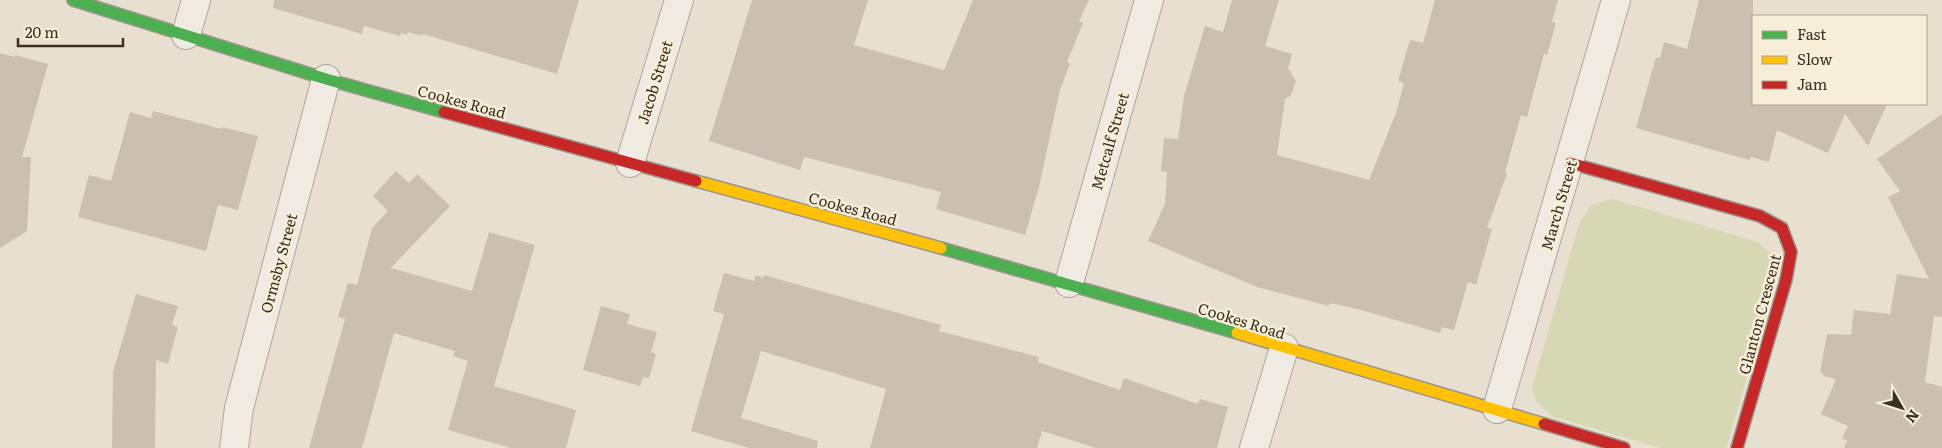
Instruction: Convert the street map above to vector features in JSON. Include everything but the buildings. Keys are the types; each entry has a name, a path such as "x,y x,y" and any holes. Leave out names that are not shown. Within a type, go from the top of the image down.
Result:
{"street":[{"name":"Cookes Road","path":"72,0 326,79 1069,283 1624,448"},
{"path":"186,35 196,0"},
{"name":"Jacob Street","path":"630,163 679,0"},
{"name":"Metcalf Street","path":"1069,283 1148,0"},
{"name":"March Street","path":"1497,409 1616,0"},
{"name":"Ormsby Street","path":"234,448 239,408 326,79"},
{"name":"Glanton Crescent","path":"1570,163 1760,216 1782,228 1791,252 1786,280 1737,448"},
{"path":"1254,448 1284,348"}],"green space":[{"path":"1613,199 1758,242 1773,256 1778,274 1726,448 1660,448 1552,416 1537,403 1532,388 1580,221 1593,204"}],"traffic: fast":[{"path":"73,0 326,79 444,112"},
{"path":"941,248 1237,333"}],"traffic: slow":[{"path":"696,181 941,248"},
{"path":"1237,333 1544,424"}],"traffic: jam":[{"path":"444,112 696,181"},
{"path":"1570,163 1760,216 1782,228 1791,252 1786,280 1737,448"},
{"path":"1544,424 1624,448"}]}
